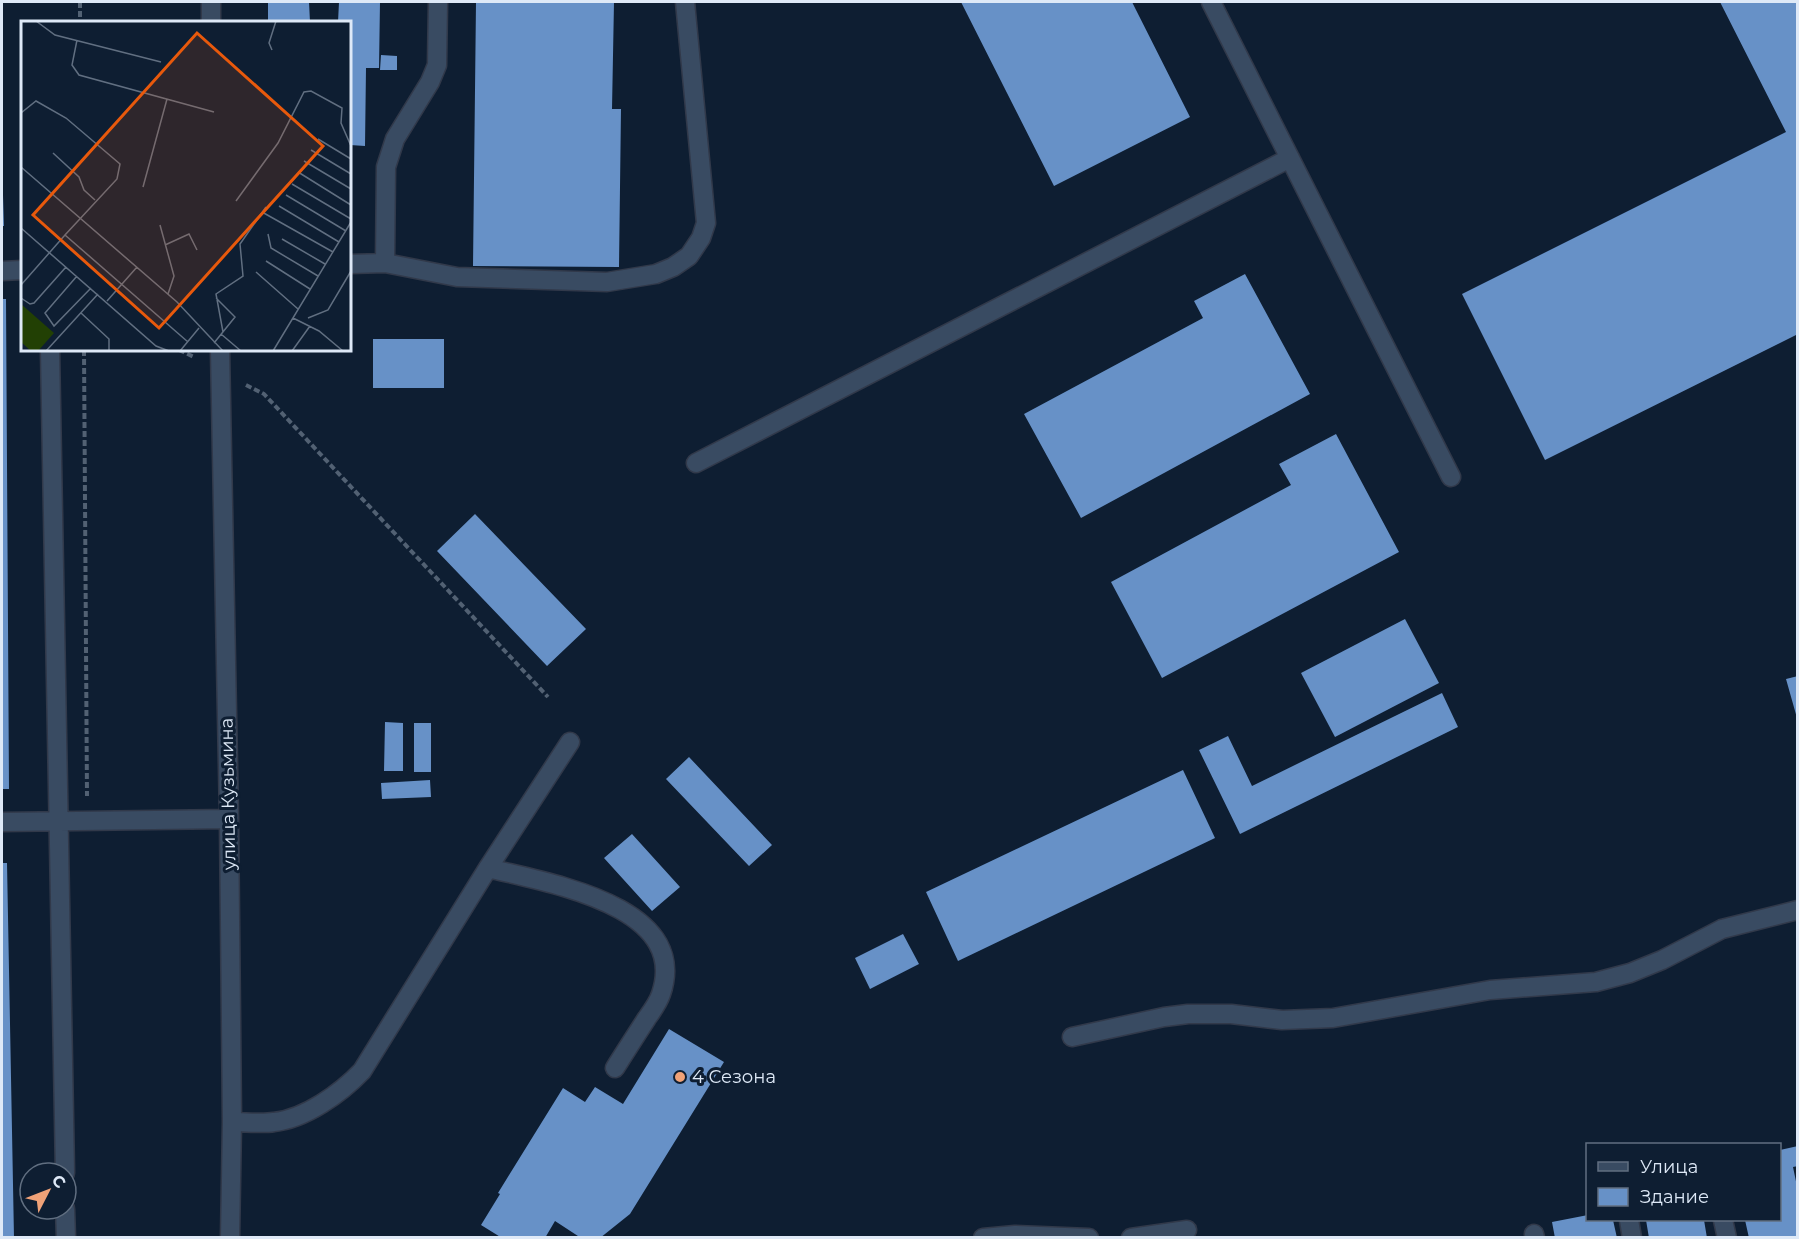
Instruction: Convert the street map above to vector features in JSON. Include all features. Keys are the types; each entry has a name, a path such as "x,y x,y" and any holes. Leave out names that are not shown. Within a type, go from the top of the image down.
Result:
{"street":[{"path":"211,2 212,21"},
{"path":"385,263 387,161 395,139 430,82 437,65 438,2"},
{"path":"351,264 385,263 457,277 607,282 656,274 674,267 689,256 701,238 706,223 685,2"},
{"path":"1211,2 1451,477"},
{"path":"696,463 1290,158"},
{"path":"2,271 21,270"},
{"path":"50,351 64,1161"},
{"name":"улица Кузьмина","path":"220,351 229,819 232,1122 230,1238"},
{"path":"232,1122 273,1123 294,1119 345,1089 362,1071 488,868 570,742"},
{"path":"2,822 229,819"},
{"path":"488,868 575,891 608,903 629,915 648,930 659,943 665,959 666,975 661,997 615,1068"},
{"path":"1072,1037 1188,1014 1231,1014 1282,1020 1333,1018 1490,990 1596,982 1630,973 1662,960 1722,929 1797,910"},
{"path":"65,1221 66,1238"},
{"path":"1629,1221 1632,1238"},
{"path":"1723,1221 1727,1238"},
{"path":"1131,1238 1187,1230"},
{"path":"983,1238 1015,1235 1089,1238"}],"path":[{"path":"80,2 80,21"},
{"path":"84,351 87,821"},
{"path":"181,351 264,394 548,697"}],"building":[{"path":"268,2 309,2 310,21 268,21"},
{"path":"339,2 380,2 379,68 366,68 365,146 351,145 351,21 338,21"},
{"path":"476,2 614,2 612,109 621,109 619,267 473,266"},
{"path":"961,2 1132,2 1190,117 1054,186"},
{"path":"1720,2 1798,2 1798,334 1545,460 1462,294 1786,132"},
{"path":"381,55 397,56 397,70 380,70"},
{"path":"3,195 4,226 2,226"},
{"path":"1245,274 1310,394 1081,518 1024,414 1203,318 1194,301"},
{"path":"2,299 6,299 9,789 2,789"},
{"path":"373,339 444,339 444,388 373,388"},
{"path":"1336,434 1399,552 1162,678 1111,582 1291,485 1279,464"},
{"path":"475,514 586,629 547,666 437,551"},
{"path":"1405,619 1439,683 1335,737 1301,673"},
{"path":"1798,676 1798,718 1797,718 1786,679"},
{"path":"1442,693 1458,727 1240,834 1199,750 1228,736 1252,786"},
{"path":"385,722 403,723 403,771 384,771"},
{"path":"414,723 431,723 431,772 414,772"},
{"path":"689,757 772,845 749,866 666,779"},
{"path":"1183,770 1215,838 958,961 926,892"},
{"path":"430,780 431,797 382,799 381,783"},
{"path":"632,834 680,887 652,911 604,858"},
{"path":"2,863 7,863 14,1238 2,1238"},
{"path":"903,934 919,964 870,989 855,958"},
{"path":"669,1029 724,1062 630,1214 600,1238 581,1238 555,1221 545,1238 502,1238 481,1225 500,1194 498,1193 563,1088 585,1102 595,1087 623,1104"},
{"path":"1798,1146 1798,1166 1793,1167 1798,1191 1798,1238 1749,1238 1745,1221 1781,1221 1781,1150"},
{"path":"1586,1215 1586,1221 1613,1221 1617,1238 1555,1238 1552,1222"},
{"path":"1646,1221 1704,1221 1707,1238 1649,1238"}],"place":[{"name":"4 Сезона","path":"680,1077"}]}
